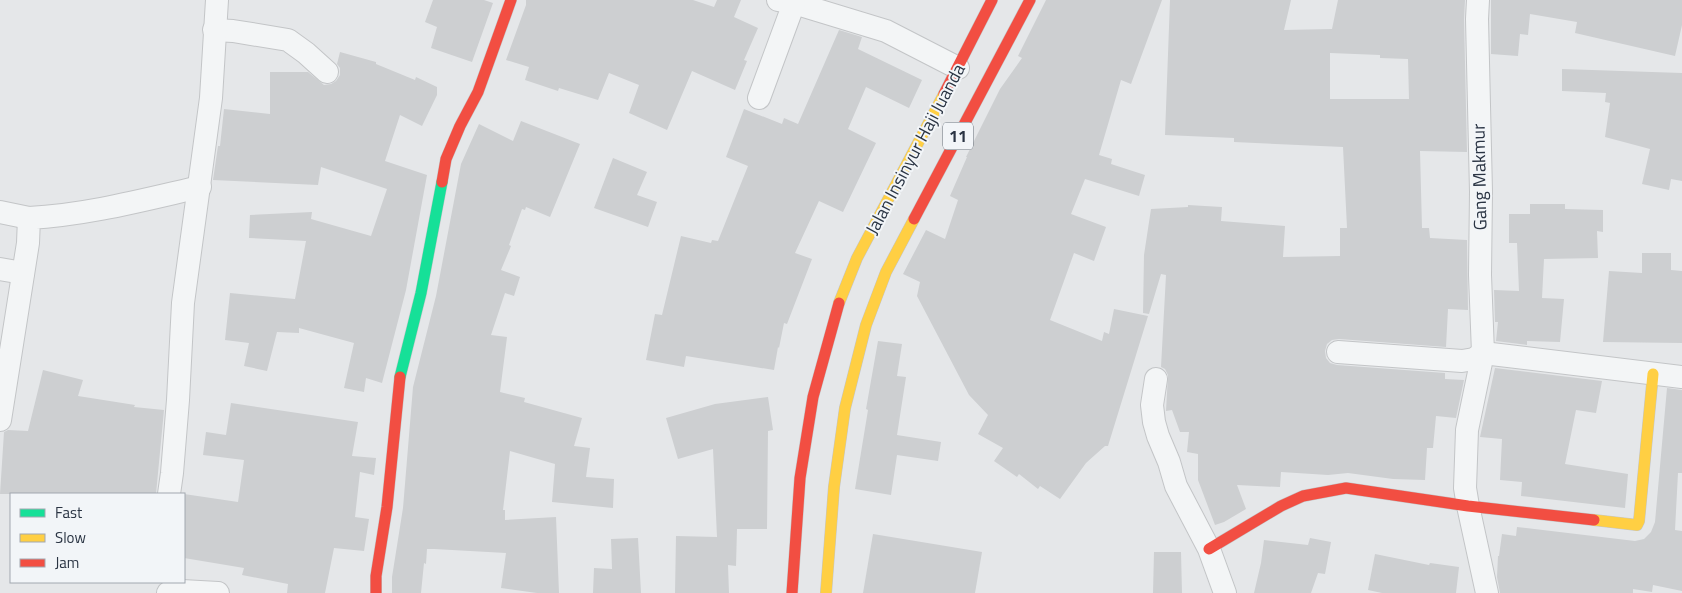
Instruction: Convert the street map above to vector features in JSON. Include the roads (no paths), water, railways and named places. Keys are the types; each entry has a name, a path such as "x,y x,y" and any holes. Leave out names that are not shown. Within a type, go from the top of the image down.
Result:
{"main road":[{"path":"376,593 376,576 387,507 398,384 421,293 446,159 470,104 478,92 511,0"},
{"name":"Jalan Insinyur Haji Juanda","path":"792,593 800,478 813,397 836,311 857,258 992,0"},
{"name":"Jalan Insinyur Haji Juanda","path":"826,593 834,487 845,408 866,325 886,272 1030,0"},
{"path":"1212,555 1281,506 1303,496 1346,488 1468,506 1637,525 1640,521 1653,374"}],"street":[{"path":"169,493 178,400 183,303 200,187 210,98 217,0"},
{"name":"Gang Makmur","path":"1478,0 1480,275 1483,353 1467,430 1465,488 1487,593"},
{"path":"759,98 786,2 886,31 958,68"},
{"path":"214,30 233,31 288,40 327,72"},
{"path":"0,212 29,218 69,214 123,205 200,187"},
{"path":"0,420 28,242 29,218"},
{"path":"0,269 23,273"},
{"path":"1338,352 1462,361 1474,359 1483,353 1682,377"},
{"path":"1156,379 1152,405 1158,436 1169,462 1176,486 1212,555 1225,593"},
{"path":"168,593 197,591 218,593"}]}
